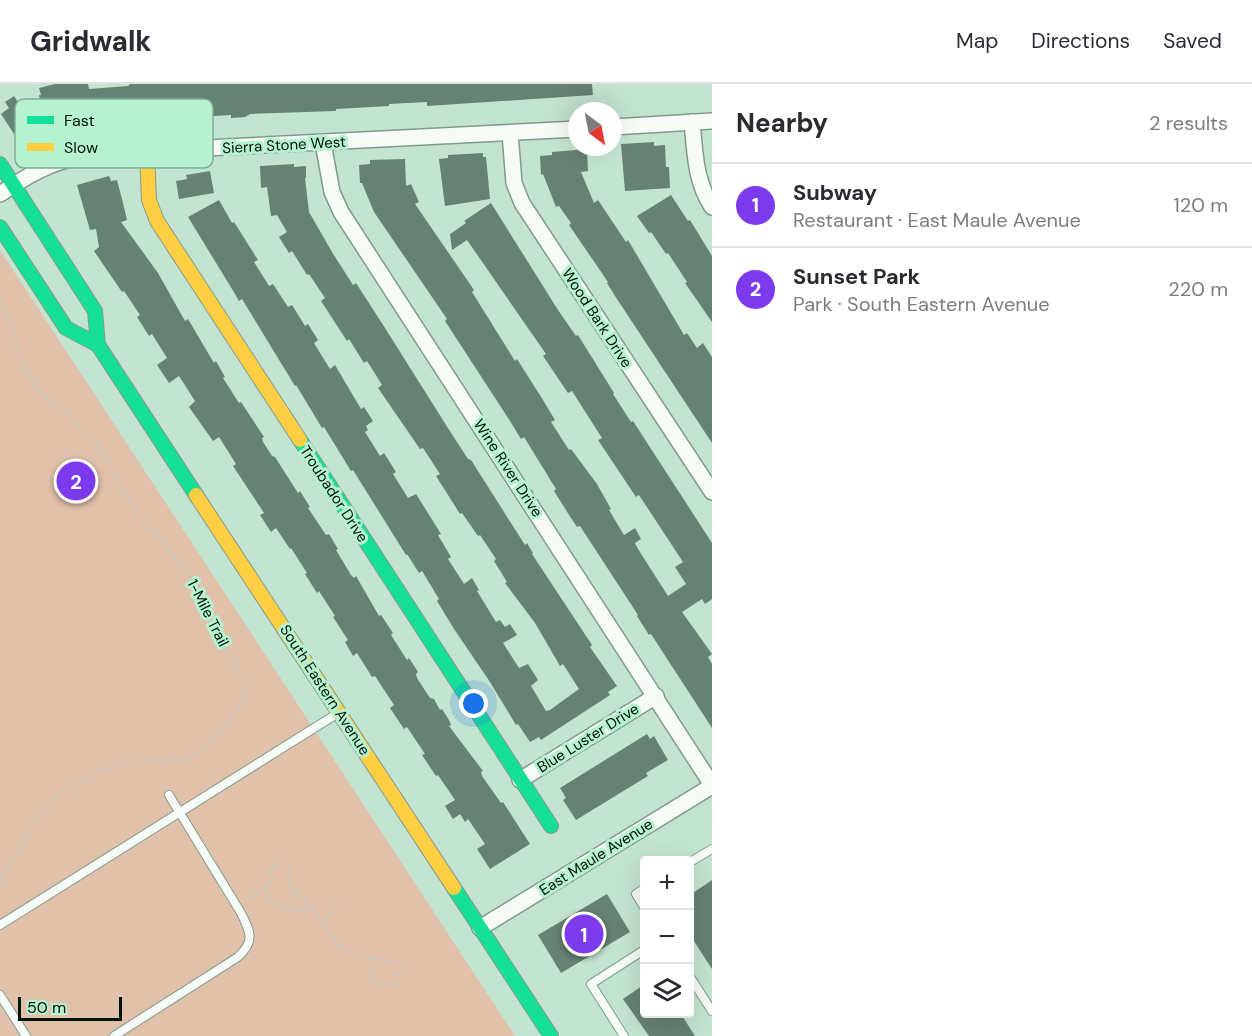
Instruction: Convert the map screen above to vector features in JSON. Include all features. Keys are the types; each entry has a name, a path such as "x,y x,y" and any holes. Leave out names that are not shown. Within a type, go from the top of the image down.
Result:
{"main road":[{"name":"South Eastern Avenue","path":"0,164 95,311 98,345 551,1036"},
{"name":"Troubador Drive","path":"148,168 149,200 157,221 551,826"},
{"name":"South Eastern Avenue","path":"0,227 66,328 98,345"}],"street":[{"path":"622,126 712,121"},
{"path":"692,122 696,170 704,194 712,207"},
{"name":"Sierra Stone West","path":"213,148 568,130"},
{"name":"Wood Bark Drive","path":"510,133 514,183 522,203 712,492"},
{"name":"Wine River Drive","path":"323,143 332,192 341,212 712,785"},
{"name":"Sierra Stone West","path":"0,194 28,175 46,168"},
{"name":"Blue Luster Drive","path":"520,780 656,696"},
{"name":"East Maule Avenue","path":"480,928 712,785"}],"lane":[{"path":"0,925 339,712"},
{"path":"114,1036 238,957 248,948 250,933 236,905 169,795"},
{"path":"694,860 712,849"},
{"path":"624,1036 591,984 640,953"},
{"path":"694,983 712,1011"},
{"path":"0,995 26,1036"}],"path":[{"name":"1-Mile Trail","path":"0,298 20,358 39,392 91,436 140,518 192,578 206,615 240,672 244,683 243,696 228,725 199,752 181,760 124,764 102,770 59,794 42,811 27,833 0,882"},
{"path":"236,905 265,888 269,883 271,868 281,861"},
{"path":"289,863 290,887 314,909 344,952 401,964 397,986 369,981 374,959"},
{"path":"265,888 275,904 281,908 314,909"},
{"path":"323,921 332,913 335,903 342,898"}],"shaded area":[{"path":"0,250 515,1036 0,1036"}],"building":[{"path":"55,84 88,84 89,89 130,84 592,84 593,95 427,106 427,102 389,104 389,106 336,109 336,111 250,114 245,117 231,118 231,115 213,116 213,99 40,99 39,88"},
{"path":"14,96 16,99 14,134 1,114 9,108 5,102"},
{"path":"654,142 654,146 665,145 670,188 625,191 622,144"},
{"path":"568,151 568,156 587,156 588,171 581,172 594,203 598,200 626,242 628,240 684,335 687,333 697,348 703,343 712,357 712,443 569,225 571,223 559,206 556,207 543,174 541,175 540,156 552,155 552,152"},
{"path":"483,153 483,157 486,157 490,199 445,206 439,159 448,158 448,155"},
{"path":"405,159 406,186 411,184 419,202 415,204 474,290 472,292 515,361 517,359 543,400 555,420 551,422 569,450 571,449 597,484 624,535 635,528 641,539 635,543 668,596 686,584 675,567 683,562 639,495 636,497 598,440 602,438 572,391 568,393 543,356 546,354 467,240 452,250 450,234 466,223 464,221 491,203 558,310 576,336 578,335 631,422 633,421 712,543 712,599 705,604 702,599 682,612 712,654 708,657 712,664 712,728 651,634 649,635 580,526 577,527 571,518 524,437 521,439 445,321 447,319 374,212 362,183 360,183 359,165 370,164 370,160"},
{"path":"294,164 294,167 306,166 309,212 332,252 353,285 356,283 525,545 527,543 592,645 590,647 617,686 608,692 610,695 541,740 539,737 530,742 518,724 516,725 454,629 422,571 419,573 406,555 353,470 351,471 324,427 322,428 242,299 239,301 188,217 219,200 258,260 254,262 269,286 273,284 288,307 292,305 305,326 308,324 318,340 314,343 330,369 335,365 361,409 364,407 373,421 366,426 368,430 365,432 380,456 384,453 396,472 393,474 408,498 416,494 441,534 438,535 451,557 448,559 464,584 472,578 479,590 477,591 496,622 500,620 505,627 510,624 517,635 503,643 519,668 528,664 538,680 531,686 546,711 550,710 579,689 563,664 560,666 535,623 505,583 507,582 494,561 496,559 480,535 478,536 462,513 460,514 436,476 440,474 423,448 420,449 378,388 382,385 367,361 364,363 349,339 347,341 321,301 325,298 292,251 289,253 279,237 287,232 277,215 271,216 267,187 261,188 260,166"},
{"path":"210,171 214,193 179,199 176,181 187,179 186,175"},
{"path":"109,176 111,181 117,180 123,203 127,220 121,222 158,273 185,321 188,319 214,363 216,361 225,377 223,378 264,437 263,442 272,456 275,457 298,493 300,491 326,535 329,534 351,575 354,578 356,576 379,616 381,615 393,633 391,635 407,660 409,658 418,672 417,678 430,698 434,699 440,710 442,709 449,720 451,725 449,726 483,771 482,776 501,803 503,802 530,844 490,869 477,849 485,844 468,819 465,822 460,814 453,819 445,806 455,800 422,755 425,754 407,727 404,729 390,708 394,705 375,676 372,677 357,653 353,656 345,642 348,640 333,617 335,616 319,591 317,593 291,548 276,528 271,532 260,515 264,513 233,466 236,464 219,437 213,441 189,407 195,401 179,376 169,383 157,365 167,358 152,334 149,336 137,317 140,315 94,251 99,247 96,229 90,230 77,185"},
{"path":"671,195 688,221 690,220 712,256 712,322 668,253 666,254 637,216"},
{"path":"647,734 650,739 654,736 668,760 646,773 648,776 576,820 563,800 566,798 560,788"},
{"path":"712,880 712,969 694,941 694,892"},
{"path":"607,894 630,932 561,973 538,935"},
{"path":"640,987 640,1018 684,1018 695,1036 649,1036 623,999"}],"traffic: fast":[{"path":"0,164 95,311 98,345"},
{"path":"0,227 66,328 98,345 196,495"},
{"path":"300,440 551,826"},
{"path":"454,888 551,1036"}],"traffic: slow":[{"path":"148,168 149,200 157,221 300,440"},
{"path":"196,495 454,888"}],"place":[{"name":"Sunset Park","path":"76,481"},
{"name":"Subway","path":"584,934"}]}
